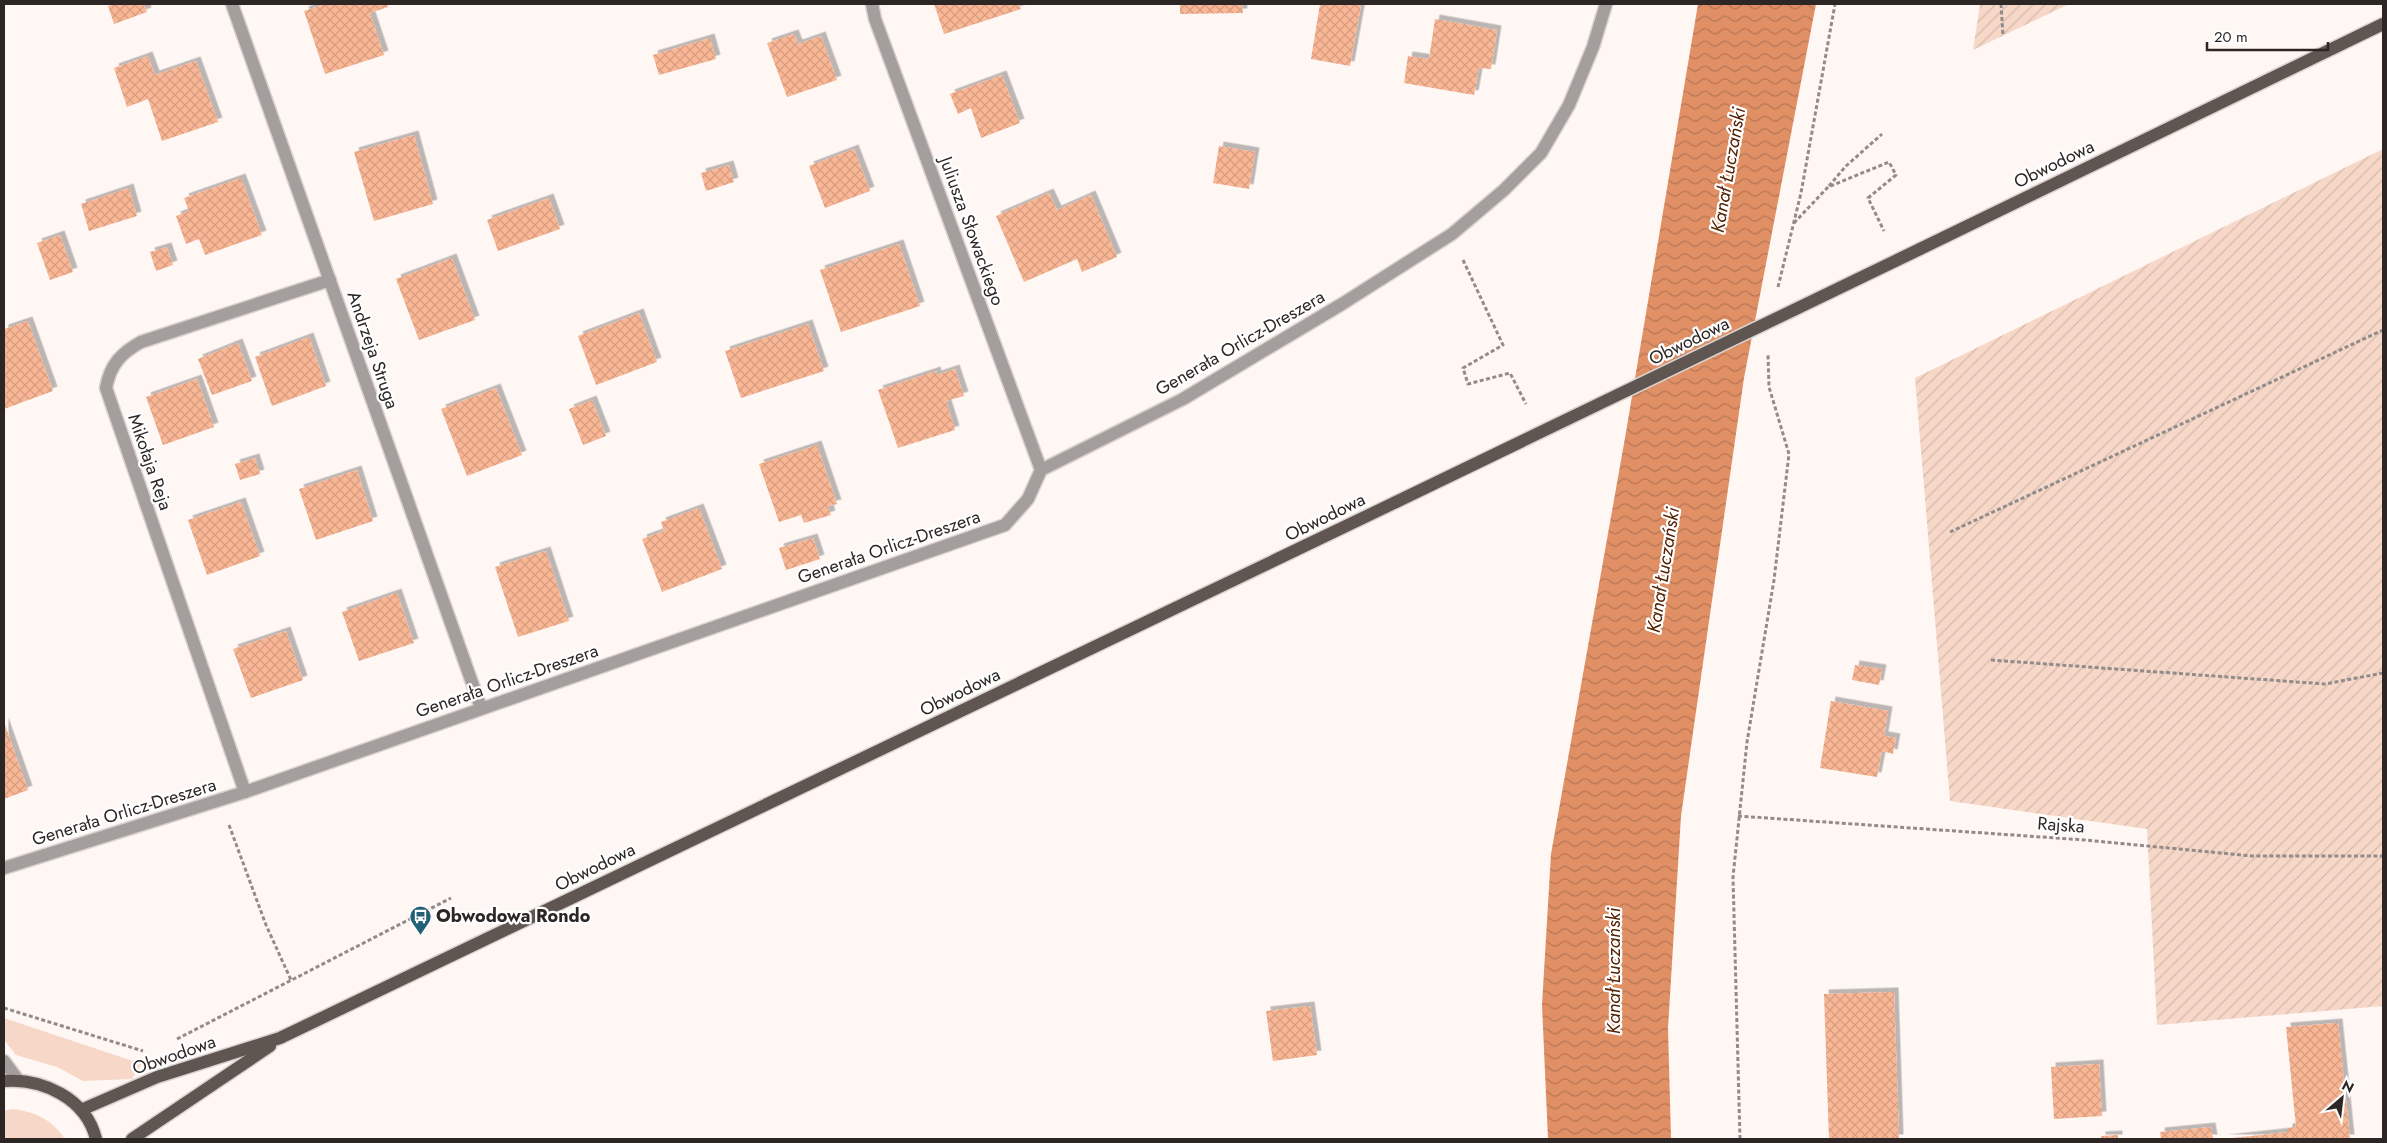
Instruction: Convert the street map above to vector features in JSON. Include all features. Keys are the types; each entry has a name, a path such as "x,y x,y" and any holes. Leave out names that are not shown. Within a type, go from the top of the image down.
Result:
{"main road":[{"name":"Obwodowa","path":"81,1110 157,1077 280,1038 1396,502 2383,24"},
{"name":"Obwodowa","path":"132,1139 280,1038"},
{"path":"4,1081 36,1082 53,1088 81,1110 96,1139"}],"street":[{"name":"Andrzeja Struga","path":"232,4 481,708"},
{"name":"Juliusza Słowackiego","path":"872,4 879,29 1041,470"},
{"name":"Generała Orlicz-Dreszera","path":"4,868 246,792 1005,525 1028,499 1041,470 1183,399 1342,304 1452,234 1504,190 1541,152 1570,105 1593,47 1606,4"},
{"name":"Mikołaja Reja","path":"246,792 106,388 108,376 114,364 125,351 141,342 330,280"},
{"path":"4,1061 18,1080"}],"path":[{"path":"2001,4 2003,36"},
{"path":"1793,225 1812,201 1828,187 1846,166 1882,134"},
{"path":"1828,187 1888,162 1896,175 1868,198 1884,231"},
{"path":"1452,234 1502,345 1463,368 1468,384 1510,373 1526,404"},
{"path":"1950,532 2383,330"},
{"path":"1740,1139 1733,877 1747,742 1776,562"},
{"path":"1990,660 2325,684 2383,673"},
{"name":"Rajska","path":"1738,816 2085,840 2252,856 2383,856"},
{"path":"228,821 266,924 291,980"},
{"path":"177,1040 451,898"},
{"path":"4,1008 150,1053 157,1077"}],"shaded area":[{"path":"1980,4 2069,4 1973,50"},
{"path":"2383,149 2383,1006 2157,1025 2147,829 1950,801 1915,378"},
{"path":"4,1018 142,1064 132,1079 83,1081 57,1067 16,1055 4,1040"},
{"path":"12,1109 28,1112 42,1118 54,1126 65,1139 4,1139 4,1111"}],"water":[{"name":"Kanał Łuczański","path":"1698,4 1816,4 1744,378 1681,816 1668,1028 1671,1139 1548,1139 1542,1005 1551,854 1625,438"}],"building":[{"path":"115,4 144,4 147,12 114,24 108,6"},
{"path":"325,4 387,4 388,7 370,13 384,55 325,74 304,11"},
{"path":"934,4 1019,4 1021,9 944,34"},
{"path":"1180,4 1242,4 1243,13 1180,14"},
{"path":"1320,4 1361,5 1350,66 1311,59"},
{"path":"1435,19 1497,30 1491,69 1479,68 1474,95 1404,83 1408,56 1429,59"},
{"path":"794,34 798,44 821,36 837,80 787,97 767,43"},
{"path":"710,38 716,59 659,75 653,55"},
{"path":"148,56 155,75 196,61 218,122 162,141 148,99 127,107 114,68"},
{"path":"1002,75 1020,123 981,138 971,108 958,114 950,94"},
{"path":"414,135 433,204 374,221 354,152"},
{"path":"1219,146 1255,152 1249,189 1213,183"},
{"path":"854,149 870,191 825,208 809,166"},
{"path":"729,165 734,182 706,191 701,173"},
{"path":"241,178 262,235 205,255 199,239 186,244 176,216 189,211 184,198"},
{"path":"129,188 137,216 89,231 81,204"},
{"path":"1049,193 1057,210 1091,195 1117,257 1082,272 1077,259 1024,282 996,216"},
{"path":"549,198 560,229 498,251 487,220"},
{"path":"60,235 73,272 50,280 37,243"},
{"path":"899,244 920,306 841,332 820,270"},
{"path":"167,247 173,265 156,271 150,252"},
{"path":"452,258 475,320 419,340 396,279"},
{"path":"639,313 657,362 596,385 578,336"},
{"path":"28,321 53,391 4,409 4,329"},
{"path":"808,324 824,371 741,398 725,351"},
{"path":"309,337 326,386 272,406 255,357"},
{"path":"238,343 252,381 212,395 198,359"},
{"path":"955,369 964,396 946,401 955,430 898,448 878,390 936,371 937,375"},
{"path":"197,379 214,427 163,445 146,397"},
{"path":"496,388 522,455 467,476 441,409"},
{"path":"592,400 606,436 583,445 569,409"},
{"path":"817,445 837,504 828,506 831,515 804,523 801,515 779,522 759,464"},
{"path":"255,458 260,474 240,480 235,464"},
{"path":"357,470 373,521 316,540 299,489"},
{"path":"241,502 260,556 207,575 188,520"},
{"path":"699,508 722,569 662,592 642,539 664,531 661,522"},
{"path":"813,538 820,559 786,570 779,548"},
{"path":"546,551 569,621 518,637 495,567"},
{"path":"397,593 414,643 359,661 342,612"},
{"path":"286,631 303,680 251,698 233,649"},
{"path":"1855,665 1882,669 1879,685 1852,680"},
{"path":"1831,701 1888,711 1884,736 1896,738 1893,754 1882,751 1877,777 1820,768"},
{"path":"4,722 28,790 4,799"},
{"path":"1894,992 1899,1139 1829,1139 1824,994"},
{"path":"1310,1006 1317,1055 1273,1061 1266,1011"},
{"path":"2338,1023 2350,1139 2223,1139 2288,1132 2288,1128 2296,1127 2286,1027"},
{"path":"2099,1064 2102,1116 2054,1119 2051,1067"},
{"path":"2211,1127 2213,1139 2161,1139 2160,1132"},
{"path":"2118,1135 2118,1139 2101,1139 2101,1136"}],"place":[{"name":"Obwodowa Rondo","path":"420,935"}]}
